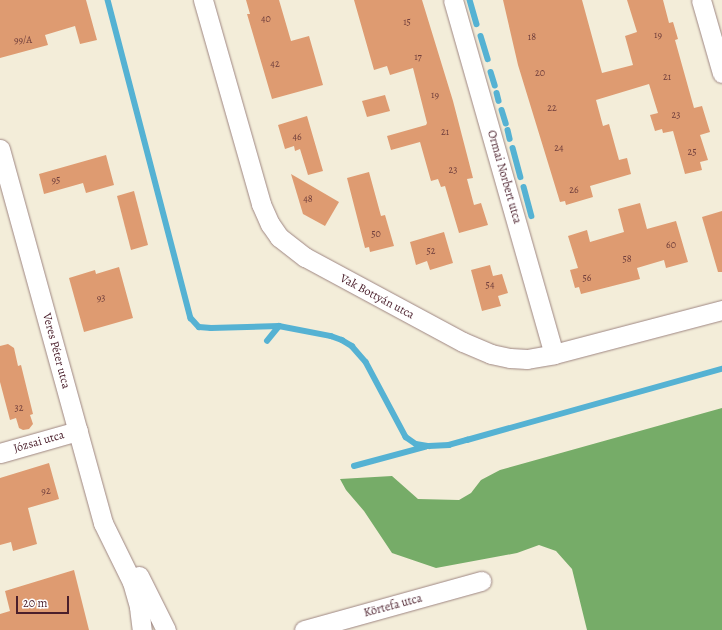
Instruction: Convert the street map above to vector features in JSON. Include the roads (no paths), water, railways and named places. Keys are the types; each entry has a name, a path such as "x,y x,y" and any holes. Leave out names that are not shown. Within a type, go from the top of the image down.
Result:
{"street":[{"name":"Vak Bottyán utca","path":"203,0 258,196 270,224 284,241 300,254 463,342 484,352 516,359 554,354 722,310"},
{"name":"Ormai Norbert utca","path":"453,0 554,354"},
{"path":"701,0 722,73"},
{"name":"Veres Péter utca","path":"0,149 5,190 104,522 118,550 137,597 142,630"},
{"name":"Józsai utca","path":"0,453 78,431"},
{"name":"Veres Péter utca","path":"118,550 140,577 166,630"},
{"name":"Körtefa utca","path":"304,630 481,581"}],"waterway":[{"path":"108,0 191,318 199,327 279,326 331,336 342,340 352,346 366,362 406,437 416,444 429,446 449,445 722,369"},
{"path":"470,0 477,24"},
{"path":"481,36 488,59"},
{"path":"491,72 495,85"},
{"path":"497,93 499,101"},
{"path":"502,110 506,123"},
{"path":"508,130 510,139"},
{"path":"513,148 521,177"},
{"path":"524,187 532,216"},
{"path":"267,341 279,326"},
{"path":"354,466 425,447"}]}
